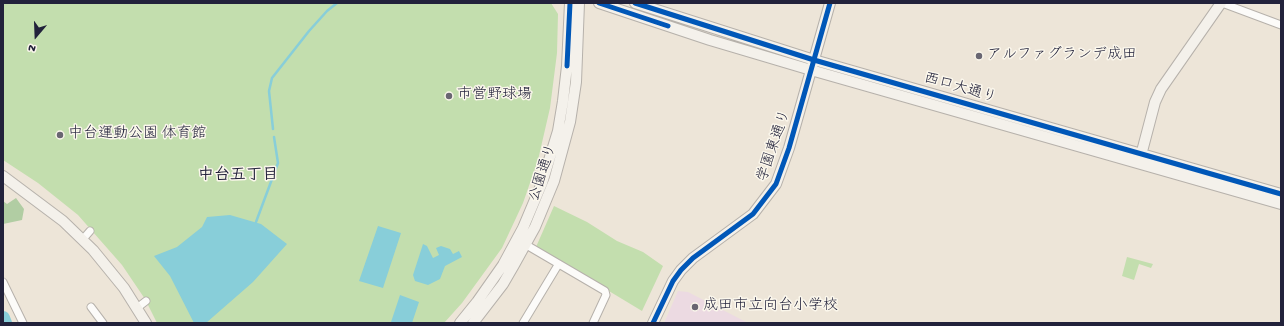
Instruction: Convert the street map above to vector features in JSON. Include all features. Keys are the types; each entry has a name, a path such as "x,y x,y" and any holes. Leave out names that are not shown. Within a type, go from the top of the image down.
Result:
{"street":[{"name":"公園通り","path":"473,323 503,284 522,242 558,131 567,66 570,3"},
{"name":"公園通り","path":"460,323 522,242 535,228 554,181 570,122 576,82 579,3"},
{"name":"西口大通り","path":"598,3 710,40 1281,204"},
{"name":"西口大通り","path":"635,3 814,60 1281,194"},
{"name":"学園東通り","path":"654,323 673,282 681,270 693,258 753,214 770,194 781,174 830,3"},
{"path":"1138,163 1155,102 1161,89 1221,3 1281,25"},
{"path":"3,176 46,206 83,239 142,305 146,323"},
{"path":"83,239 90,231"},
{"path":"522,242 558,265 605,291 606,295 593,323"},
{"path":"523,323 558,265"},
{"path":"3,282 23,323"},
{"path":"91,307 103,323"}],"shaded area":[{"name":"成田市立向台小学校","path":"678,291 688,292 748,323 664,323"}],"green space":[{"path":"3,3 551,3 558,14 557,53 550,108 538,160 523,203 502,248 462,303 444,323 157,323 145,299 122,265 78,215 38,183 3,160"},
{"path":"16,198 24,209 22,220 3,224 3,201 7,204"},
{"path":"554,206 587,222 617,241 643,252 663,266 642,311 536,247"},
{"path":"1127,257 1153,264 1151,268 1139,264 1134,280 1122,276"}],"water":[{"path":"230,215 261,224 287,244 253,282 206,323 194,323 170,276 154,256 177,247 202,227 207,217"},
{"path":"378,226 401,233 383,288 359,281"},
{"path":"423,244 427,246 433,258 439,255 436,248 441,246 450,249 453,254 459,251 462,257 445,266 440,279 428,285 415,281 413,275"},
{"path":"400,295 419,302 412,323 391,322"}],"waterway":[{"path":"273,129 269,91 272,78 309,31 327,11 337,3"},
{"path":"256,222 278,163 274,137"},
{"path":"3,318 5,323"}],"cycle path":[{"path":"567,66 570,3"},
{"path":"599,3 668,26"},
{"path":"635,3 814,60 1281,194"},
{"path":"653,323 673,281 681,270 693,258 753,214 776,184 789,148 830,3"}],"place":[{"name":"アルファグランデ成田","path":"979,56"},
{"name":"市営野球場","path":"449,96"},
{"name":"中台運動公園 体育館","path":"60,135"},
{"name":"成田市立向台小学校","path":"695,307"}],"district":[{"name":"中台五丁目","path":"238,177"}]}
